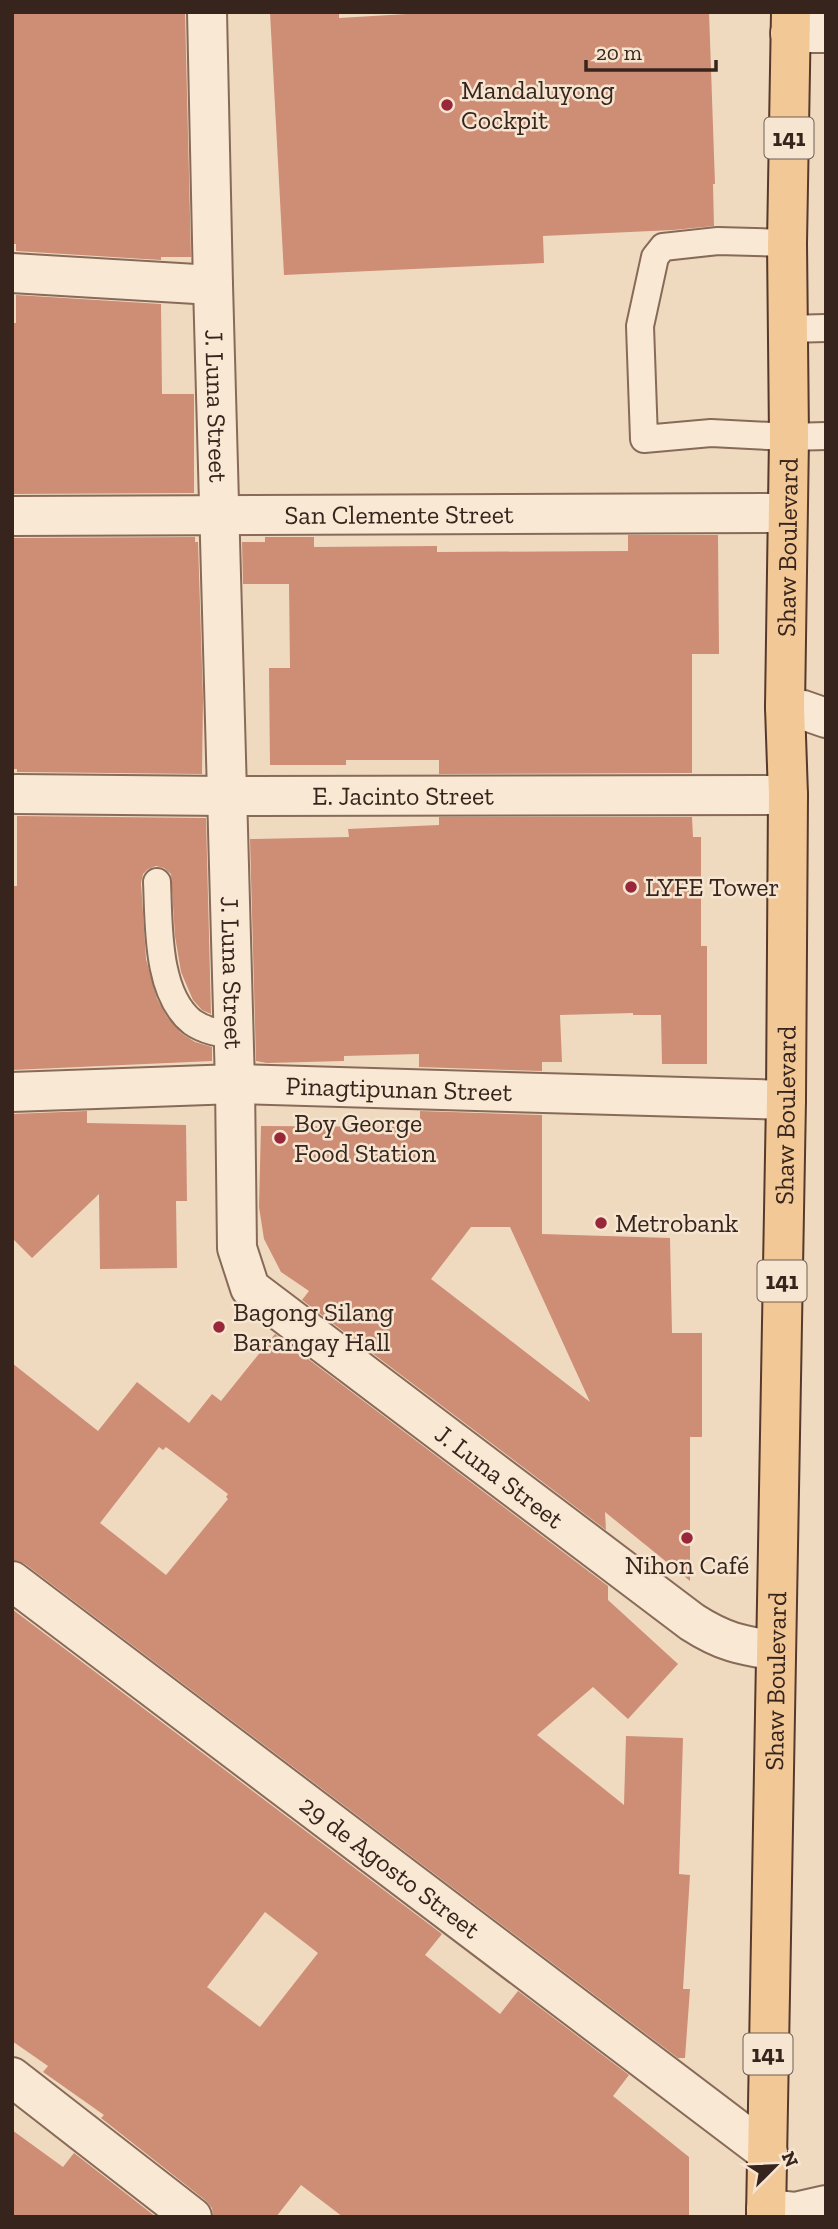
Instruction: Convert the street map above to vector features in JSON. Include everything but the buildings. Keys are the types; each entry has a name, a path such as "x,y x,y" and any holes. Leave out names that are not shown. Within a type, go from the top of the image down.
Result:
{"main road":[{"name":"Shaw Boulevard","path":"766,2213 786,1100 786,513 807,436 788,329 787,243 802,26"}],"street":[{"name":"J. Luna Street","path":"207,12 237,1248 250,1289 692,1622 716,1637 741,1645 776,1651"},
{"path":"12,273 213,285"},
{"name":"San Clemente Street","path":"12,516 786,513"},
{"path":"785,707 826,718"},
{"name":"E. Jacinto Street","path":"16,794 788,794"},
{"name":"Pinagtipunan Street","path":"12,1092 235,1084 786,1100"},
{"name":"29 de Agosto Street","path":"12,1581 768,2153"},
{"path":"12,2077 192,2217"},
{"path":"766,2213 794,2212 826,2205"}],"lane":[{"path":"787,243 718,241 663,247 655,257 640,326 644,439 711,433 807,436"},
{"path":"788,329 826,328"},
{"path":"156,882 163,972 174,998 191,1021 210,1031 233,1035"}],"place":[{"name":"Mandaluyong Cockpit","path":"447,105"},
{"name":"LYFE Tower","path":"631,887"},
{"name":"Boy George Food Station","path":"280,1138"},
{"name":"Metrobank","path":"601,1223"},
{"name":"Bagong Silang Barangay Hall","path":"219,1327"},
{"name":"Nihon Café","path":"687,1538"}]}
